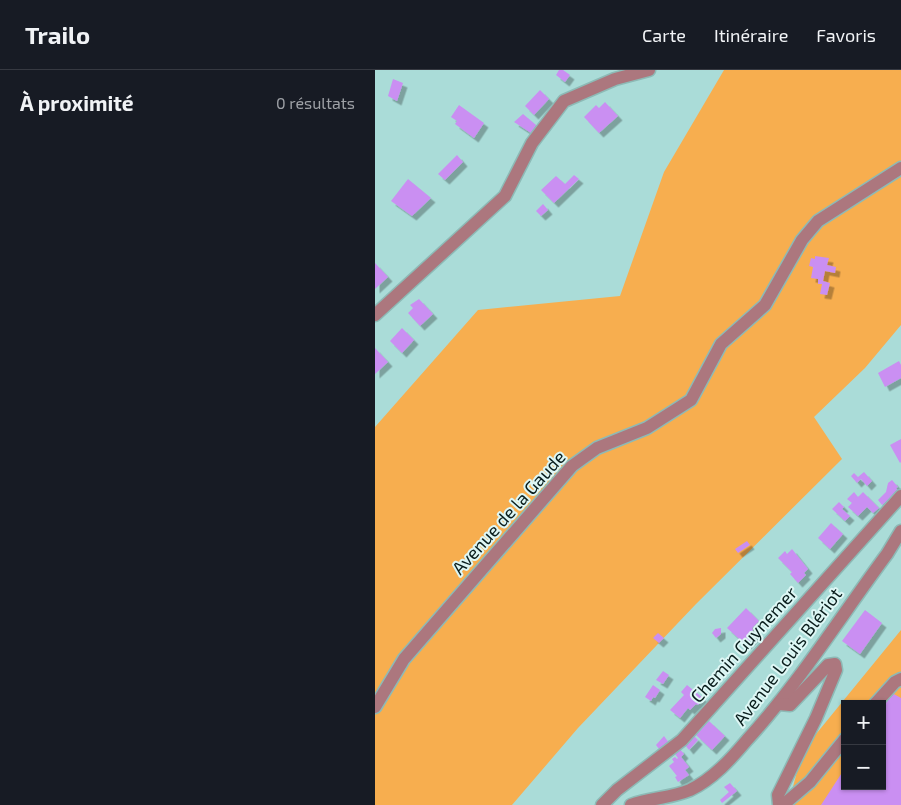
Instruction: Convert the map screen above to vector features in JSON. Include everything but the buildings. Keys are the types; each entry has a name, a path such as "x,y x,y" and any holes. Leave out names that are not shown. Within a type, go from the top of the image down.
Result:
{"street":[{"path":"375,315 505,196 532,143 565,102 615,79 649,70"},
{"name":"Avenue de la Gaude","path":"375,707 404,658 572,466 597,448 647,428 691,400 721,344 765,305 802,240 818,222 901,168"},
{"name":"Chemin Guynemer","path":"602,805 617,790 682,740 901,496"},
{"name":"Avenue Louis Blériot","path":"631,805 646,800 671,796 691,789 727,763 779,704 887,554 901,531"},
{"path":"779,704 790,705 828,665 835,664 836,670 819,710 778,794 779,805"},
{"path":"879,700 901,678"},
{"path":"783,805 810,782 841,744"}],"shaded area":[{"path":"724,70 901,70 901,325 865,368 814,417 842,459 696,604 578,728 512,805 375,805 375,427 478,310 620,296 664,172"},
{"path":"901,630 901,805 788,805 803,750 841,703 841,790 886,790 886,700 844,700"}]}
